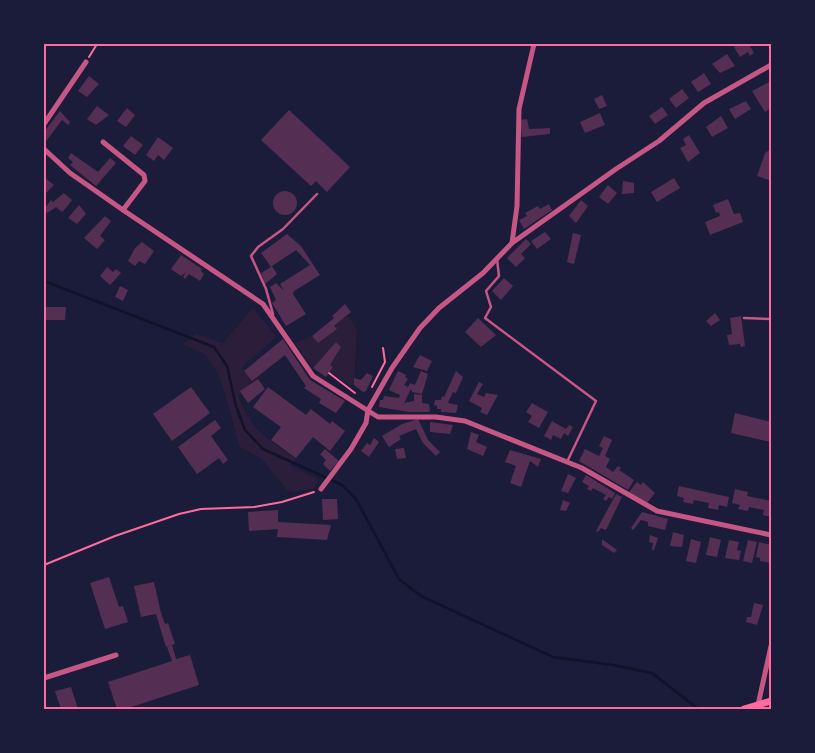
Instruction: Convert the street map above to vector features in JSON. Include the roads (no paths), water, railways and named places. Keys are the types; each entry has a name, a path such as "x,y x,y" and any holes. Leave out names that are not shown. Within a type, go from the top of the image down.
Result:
{"main road":[{"path":"744,709 771,701"}],"street":[{"path":"512,243 517,206 519,109 534,44"},
{"path":"44,124 86,62"},
{"path":"321,489 334,475 366,423 368,410 392,368 420,328 438,308 497,259 512,243 616,169 660,141 704,103 771,65"},
{"path":"103,142 144,175 145,181 123,210"},
{"path":"44,149 70,173 263,304 274,317 313,376 378,417"},
{"path":"366,423 378,417 436,416 465,422 582,468 657,511 771,535"},
{"path":"758,705 771,646"},
{"path":"44,678 116,655"}],"lane":[{"path":"274,317 266,290 251,256 258,247 284,229 317,194"},
{"path":"497,259 499,276 486,291 491,307 485,318 596,401 568,462"},
{"path":"744,318 771,319"}],"waterway":[{"path":"44,281 214,347 227,366 236,406 245,430 263,449 342,485 356,499 399,579 421,596 553,657 613,665 652,673 697,708"}]}
